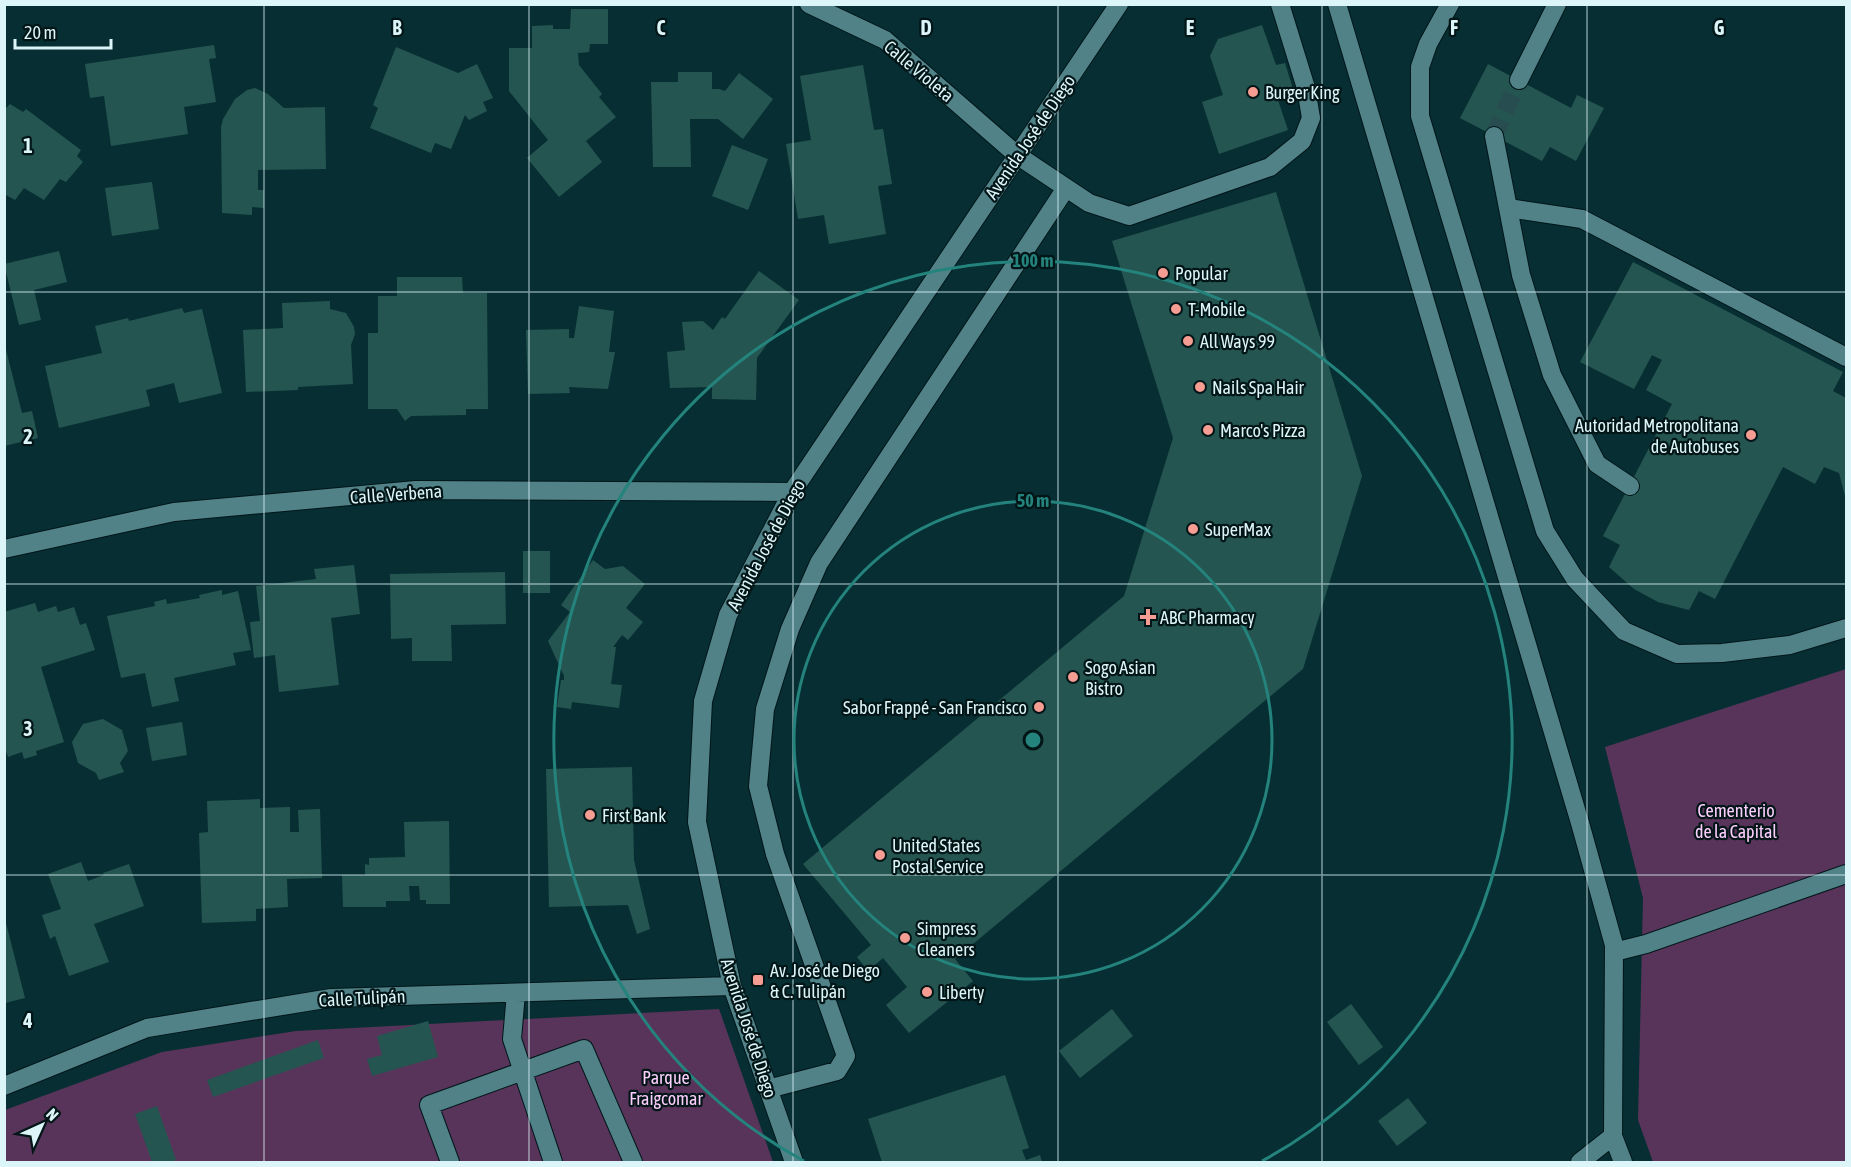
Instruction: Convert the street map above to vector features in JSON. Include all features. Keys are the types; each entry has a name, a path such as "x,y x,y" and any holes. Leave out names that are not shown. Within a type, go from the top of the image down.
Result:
{"street":[{"name":"Calle Violeta","path":"809,4 885,40 1017,155 1089,203 1129,216 1270,167 1302,141 1311,118 1306,88 1280,4"},
{"name":"Avenida José de Diego","path":"794,1162 732,986 696,822 703,701 728,615 792,492 1119,4"},
{"path":"1337,4 1580,823 1614,945 1613,1136 1623,1162"},
{"path":"1450,4 1428,44 1420,67 1420,116 1545,531 1575,579 1624,631 1677,654 1722,653 1790,645 1846,628"},
{"path":"1519,80 1557,4"},
{"path":"1494,136 1521,275 1552,375 1598,464 1629,486"},
{"path":"768,1089 837,1071 846,1056 775,854 759,786 765,709 790,628 819,563 1066,188"},
{"path":"1508,208 1582,219 1846,357"},
{"name":"Calle Verbena","path":"4,549 174,512 416,490 792,492"},
{"path":"1614,952 1646,944 1846,874"},
{"name":"Calle Tulipán","path":"4,1086 147,1028 331,998 732,986"},
{"path":"516,993 512,1039 553,1162"},
{"path":"450,1162 429,1105 584,1049 633,1162"},
{"path":"1580,1162 1613,1136"}],"green space":[{"name":"Cementerio de la Capital","path":"1846,669 1846,1162 1653,1162 1638,1120 1643,898 1605,747"},
{"name":"Parque Fraigcomar","path":"719,1009 773,1162 5,1162 5,1110 162,1052 296,1031"}],"building":[{"path":"571,9 608,9 608,44 590,44 589,52 578,53 579,65 602,94 599,97 616,117 586,141 602,162 559,197 527,158 548,140 509,91 509,48 532,48 532,26 553,25 553,29 570,29"},
{"name":"Burger King","path":"1262,25 1276,65 1285,63 1293,89 1276,94 1288,130 1219,154 1202,102 1223,95 1210,56 1218,39"},
{"path":"214,45 216,58 209,59 216,102 184,107 188,134 111,146 104,96 90,98 85,64"},
{"path":"396,47 458,73 477,64 493,98 483,102 487,111 469,120 465,115 451,149 435,143 431,153 370,128 378,108 373,105"},
{"path":"1488,64 1571,108 1577,95 1604,108 1576,161 1550,147 1542,161 1460,118"},
{"path":"863,65 874,130 883,129 892,184 878,186 886,234 829,244 824,215 798,219 786,144 811,140 800,76"},
{"path":"678,72 712,72 712,89 725,91 739,73 773,99 743,139 718,119 690,119 691,167 653,167 651,82 678,82"},
{"path":"255,88 268,94 284,108 325,107 326,169 258,170 258,190 264,190 264,208 252,207 252,215 222,213 221,127 223,119 235,99 247,90"},
{"path":"10,104 23,112 26,109 81,150 77,156 83,162 66,182 60,179 44,200 24,188 15,200 4,194 4,110"},
{"path":"732,145 768,159 748,210 712,196"},
{"path":"152,182 159,229 112,236 105,188"},
{"path":"1276,192 1362,476 1303,669 955,959 973,981 909,1033 886,1005 907,987 883,958 868,971 857,957 871,945 803,864 1124,596 1173,438 1112,241"},
{"path":"59,251 67,282 34,290 41,320 19,325 4,264"},
{"name":"Autoridad Metropolitana de Autobuses","path":"1633,262 1843,372 1833,391 1846,398 1846,500 1839,473 1824,467 1815,484 1783,467 1715,599 1699,591 1689,610 1658,602 1634,589 1609,567 1620,545 1603,536 1672,404 1646,390 1662,360 1652,355 1634,389 1580,362"},
{"path":"759,271 799,300 757,358 756,400 712,399 712,387 670,388 667,352 685,350 682,322 703,321 713,330 722,317 725,319"},
{"path":"397,277 462,277 463,293 487,293 488,409 466,409 466,415 411,416 405,421 397,409 368,409 368,333 378,333 378,296 397,296"},
{"path":"330,301 330,309 346,313 354,327 355,334 351,345 353,384 298,387 298,390 246,392 243,330 283,328 282,303"},
{"path":"579,306 614,311 609,352 615,352 608,389 569,387 570,393 528,394 526,330 569,329 569,338 574,338"},
{"path":"182,308 184,313 202,309 222,393 179,403 174,383 146,390 150,406 59,428 45,366 102,353 95,326 128,318 129,321"},
{"path":"4,342 22,413 32,411 38,438 4,446"},
{"path":"523,551 550,551 550,593 523,593"},
{"path":"593,560 605,569 623,566 645,584 626,608 643,622 628,640 622,635 613,647 616,647 611,684 622,685 619,708 572,702 571,709 557,707 561,680 564,680 564,676 548,641 570,612 561,605"},
{"path":"354,565 360,614 331,618 339,685 279,692 275,655 254,658 250,622 260,621 256,586 316,579 314,569"},
{"path":"505,572 506,624 451,625 452,661 412,661 412,638 391,639 390,574"},
{"path":"222,590 222,595 238,591 251,650 233,653 236,665 174,678 179,701 152,707 145,673 121,678 107,616 155,606 154,602 166,599 167,604 200,598 199,595"},
{"path":"35,603 38,612 56,606 58,612 74,607 80,625 86,623 95,650 41,667 64,742 36,751 37,755 24,759 22,752 8,757 4,746 4,612"},
{"path":"103,719 122,730 128,751 120,763 124,772 99,780 96,773 78,763 72,742 83,724"},
{"path":"182,722 187,755 152,761 146,728"},
{"name":"First Bank","path":"632,767 634,860 650,929 637,934 628,905 549,907 546,769"},
{"path":"260,799 260,808 290,807 290,832 299,832 298,810 320,809 322,878 287,879 288,907 256,909 256,921 202,923 199,833 208,832 207,801"},
{"path":"449,821 450,904 426,904 426,900 420,900 419,886 409,886 410,901 386,901 386,907 343,907 342,875 365,875 365,864 369,865 369,858 405,857 404,822"},
{"path":"81,862 88,881 129,864 144,906 94,924 109,962 69,976 55,936 50,939 42,915 61,909 48,874"},
{"path":"5,919 25,998 5,1003"},
{"path":"1351,1004 1383,1047 1359,1065 1327,1022"},
{"path":"1112,1009 1133,1036 1080,1078 1059,1051"},
{"path":"428,1021 438,1057 372,1076 367,1059 382,1055 377,1036"},
{"path":"318,1040 324,1058 213,1097 207,1080"},
{"path":"1005,1075 1029,1148 1022,1150 1026,1160 1040,1155 1042,1162 882,1162 868,1119"},
{"path":"1408,1098 1427,1123 1397,1146 1378,1121"},
{"path":"157,1106 176,1160 170,1162 152,1162 135,1114"}],"tunnel":[{"path":"1494,136 1519,80"}],"place":[{"name":"Burger King","path":"1253,92"},
{"name":"Popular","path":"1163,273"},
{"name":"T-Mobile","path":"1176,309"},
{"name":"All Ways 99","path":"1188,341"},
{"name":"Nails Spa Hair","path":"1200,387"},
{"name":"Marco's Pizza","path":"1208,430"},
{"name":"Autoridad Metropolitana de Autobuses","path":"1751,435"},
{"name":"SuperMax","path":"1193,529"},
{"name":"ABC Pharmacy","path":"1148,617"},
{"name":"Sogo Asian Bistro","path":"1073,677"},
{"name":"Sabor Frappé - San Francisco","path":"1039,707"},
{"name":"First Bank","path":"590,815"},
{"name":"United States Postal Service","path":"880,855"},
{"name":"Simpress Cleaners","path":"905,938"},
{"name":"Av. José de Diego & C. Tulipán","path":"758,980"},
{"name":"Liberty","path":"927,992"}]}
